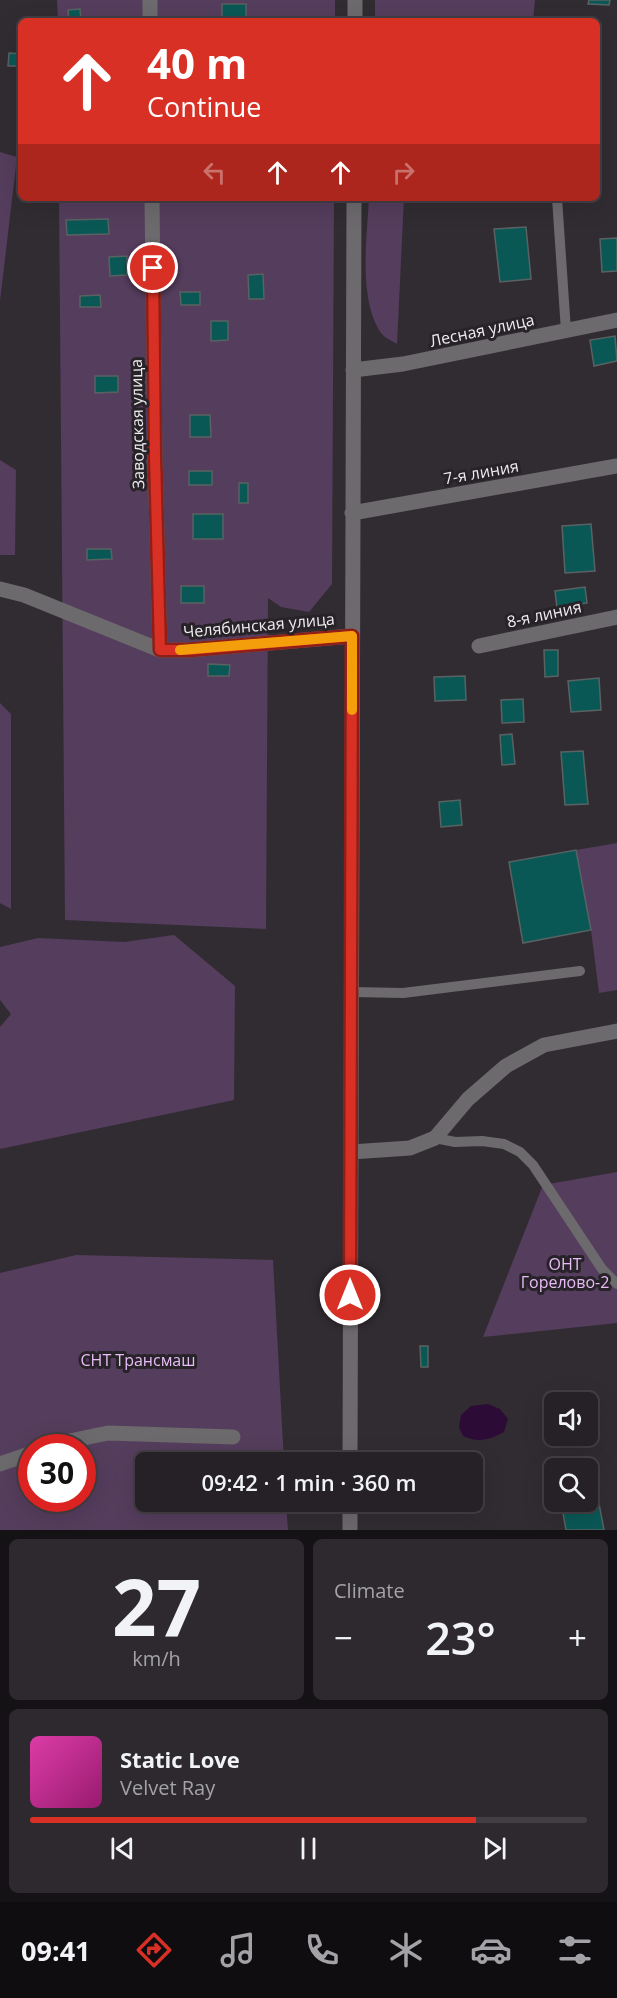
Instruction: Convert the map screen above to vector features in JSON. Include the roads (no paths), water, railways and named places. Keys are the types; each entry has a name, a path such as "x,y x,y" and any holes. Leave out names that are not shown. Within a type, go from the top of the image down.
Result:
{"street":[{"path":"150,0 150,18"},
{"path":"355,0 355,18"},
{"name":"Заводская улица","path":"152,201 160,650"},
{"path":"350,1452 354,201"},
{"name":"Лесная улица","path":"353,370 403,364 617,320"},
{"name":"7-я линия","path":"352,513 616,471"},
{"name":"Челябинская улица","path":"0,589 24,595 160,650 188,650 352,636"},
{"name":"8-я линия","path":"479,646 617,617"},
{"path":"351,1152 410,1148 435,1138 468,1099 506,1066 544,1045 617,1031"},
{"path":"96,1436 108,1433 233,1437"},
{"path":"0,1464 18,1458"},
{"path":"350,1512 350,1530"}],"lane":[{"path":"557,201 566,331"},
{"path":"352,992 403,993 580,971"},
{"path":"435,1138 455,1142 482,1141 504,1144 520,1152 533,1165 602,1269 617,1284"}],"park label":[{"name":"ОНТ Горелово-2","path":"565,1273"},
{"name":"СНТ Трансмаш","path":"138,1360"}]}
